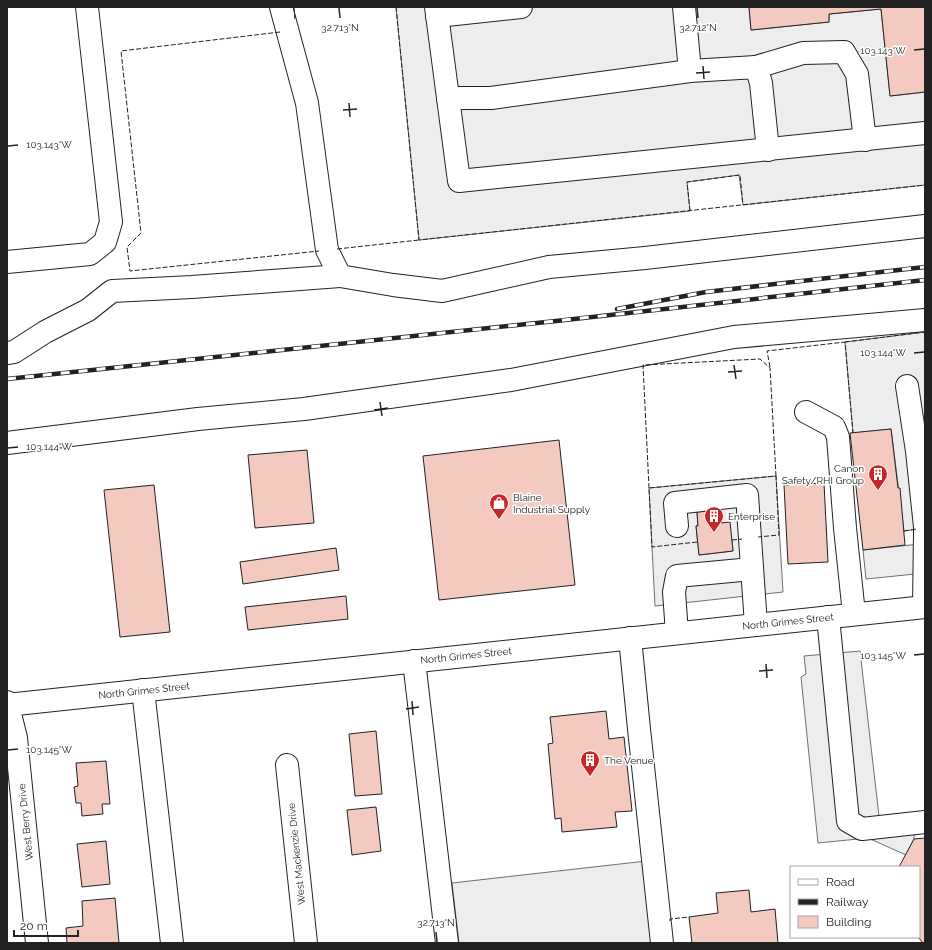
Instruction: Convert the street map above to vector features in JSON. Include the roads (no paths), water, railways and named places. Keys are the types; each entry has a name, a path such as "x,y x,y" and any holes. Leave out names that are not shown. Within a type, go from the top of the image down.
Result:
{"main road":[{"path":"7,262 90,254 105,242 111,222 87,7"},
{"path":"281,7 307,103 327,250 340,276"},
{"path":"521,7 437,12 459,181 925,133"},
{"path":"684,7 690,71"},
{"path":"448,98 492,98 690,71 756,67 803,53 844,52 857,74 865,140"},
{"path":"756,67 761,83 768,150"},
{"path":"7,352 14,352 45,332 88,310 112,291 192,287 340,276 442,291 549,267 925,226"},
{"path":"7,444 198,419 304,409 511,380 734,337 925,320"},
{"path":"907,386 917,451 925,527"},
{"path":"806,412 834,426 838,437 845,528 854,614"},
{"path":"677,526 675,503 747,495 756,624"},
{"path":"924,607 925,532"},
{"path":"677,633 674,592 677,576 752,569"},
{"name":"North Grimes Street","path":"7,704 924,607"},
{"path":"828,617 848,821 862,829 925,822"},
{"path":"630,638 662,943"},
{"path":"414,661 447,943"},
{"path":"143,690 172,943"},
{"name":"West Berry Drive","path":"7,704 16,738 37,943"},
{"name":"West Mackenzie Drive","path":"286,765 306,943"}],"railway":[{"path":"617,309 706,292 925,267"},
{"path":"7,379 925,280"}],"place":[{"name":"Canon Safety/RHI Group","path":"878,491"},
{"name":"Blaine Industrial Supply","path":"499,520"},
{"name":"Enterprise","path":"714,533"},
{"name":"The Venue","path":"590,777"}]}
